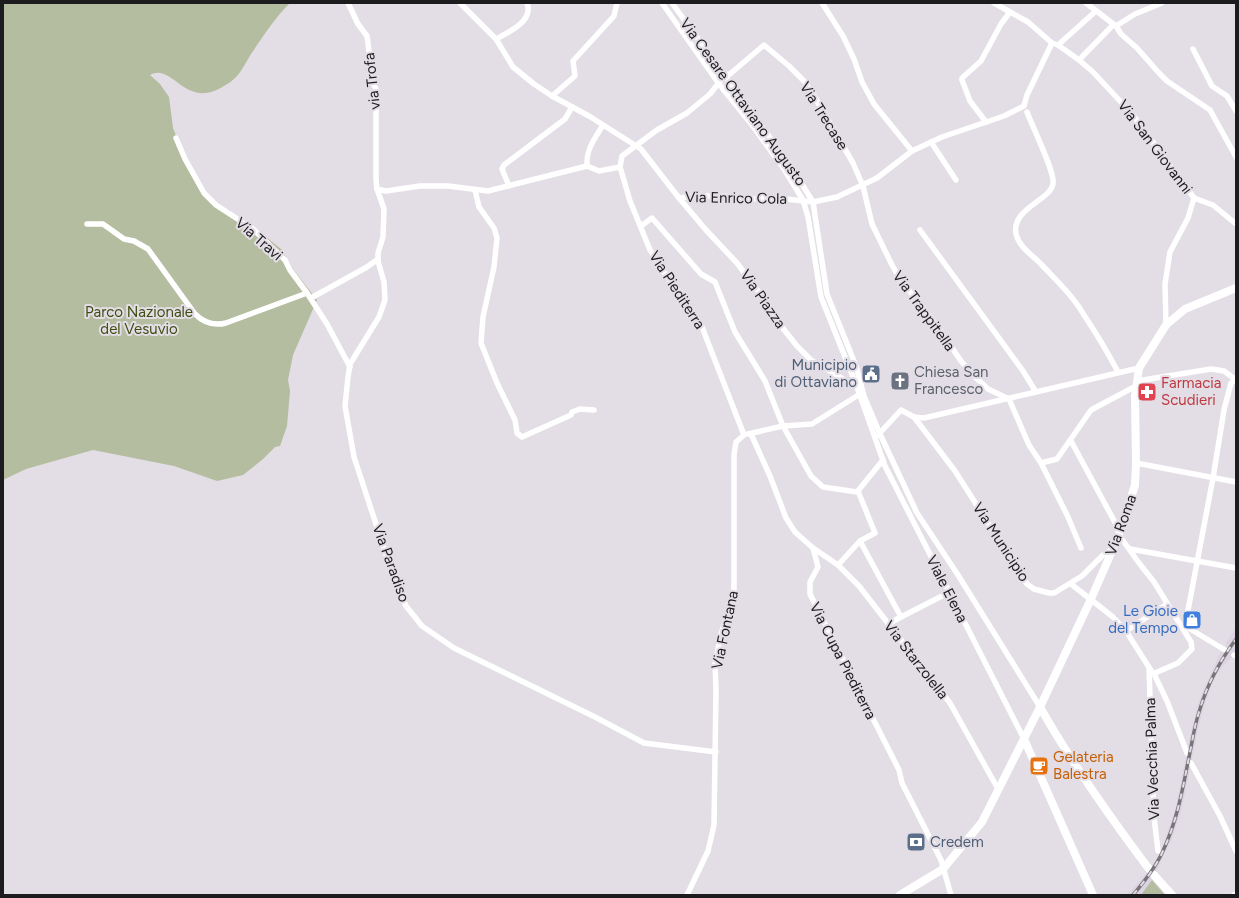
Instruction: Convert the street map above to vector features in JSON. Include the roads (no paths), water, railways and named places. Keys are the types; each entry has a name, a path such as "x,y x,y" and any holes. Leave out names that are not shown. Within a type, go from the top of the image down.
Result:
{"main road":[{"name":"Via Roma","path":"900,895 943,869 982,822 1040,707 1091,599 1120,534 1135,485 1135,396 1139,368 1166,325 1185,309 1236,288"},
{"path":"1040,707 1084,778 1124,836 1172,895"},
{"path":"1024,739 1093,895"}],"street":[{"name":"via Trofa","path":"348,3 358,24 367,36 373,84 376,89 377,189"},
{"name":"Via Enrico Cola","path":"460,3 496,39 513,66 534,84 641,148 679,198 724,196 751,199 776,198 813,202"},
{"path":"496,39 521,23 527,16 529,10 527,3"},
{"path":"552,96 575,76 574,61 614,16 617,3"},
{"name":"Via Cesare Ottaviano Augusto","path":"662,3 719,84 752,125 784,169 802,200 808,217 821,297 877,436"},
{"name":"Via Cesare Ottaviano Augusto","path":"672,3 790,165 813,202"},
{"path":"822,3 843,36 854,59 862,82 874,104 912,151"},
{"path":"994,3 1028,22 1052,43 1027,95 1024,106 1004,116 942,137 912,151 877,178 863,186 837,197 813,202 827,294 856,366 877,436 901,410 914,417 924,418 1139,368"},
{"path":"1086,3 1114,25 1167,81 1210,110 1236,157"},
{"path":"1079,60 1114,25 1135,14 1162,3"},
{"path":"1058,45 1096,11"},
{"path":"986,122 970,101 962,78 981,61 1001,24 1010,12"},
{"name":"Via San Giovanni","path":"1052,43 1058,45 1079,60 1112,92 1133,115 1194,198 1188,218 1170,252 1165,284 1166,325"},
{"name":"Via Trecase","path":"725,76 730,74 764,45 770,50 804,81 813,94 853,163 863,186 867,201"},
{"path":"1193,49 1212,86 1227,96 1236,111"},
{"path":"377,189 386,192 420,186 448,186 488,191 587,166 599,171 620,167 622,156 636,144 657,130 687,113 710,94 725,76"},
{"path":"509,186 502,169 504,165 565,119 572,107"},
{"path":"1027,112 1049,166 1054,184 1051,190 1026,210 1016,221 1017,239 1026,251 1040,263 1071,297 1084,314 1118,372"},
{"path":"587,166 589,147 603,125"},
{"name":"Via Travi","path":"176,138 185,159 204,193 216,205 253,229 285,260 295,278 309,296 327,324 350,367"},
{"path":"931,142 956,180"},
{"name":"Via Piediterra","path":"620,167 630,201 650,250 702,327 744,435"},
{"name":"Via Paradiso","path":"377,189 384,209 382,237 378,259 384,282 385,300 380,313 350,367 345,406 354,457 395,582 406,606 422,626 454,648 644,743 716,752"},
{"path":"475,190 479,207 494,228 497,238 494,267 482,318 481,343 497,383 515,420 517,433 522,437 571,415 572,412 580,409 594,410"},
{"name":"Via Piazza","path":"679,198 737,263 770,307 781,326 797,346 811,360 857,387"},
{"path":"1194,198 1212,206 1236,224"},
{"name":"Via Trappitella","path":"867,201 872,224 892,266 900,279 935,323 952,349 975,377 988,389 1009,399"},
{"path":"640,226 652,218 701,274 715,282 735,332 766,381 783,426 811,476 823,487 857,492 883,460"},
{"path":"87,224 103,224 124,239 134,241 148,249 195,314 207,323 226,323 309,296 367,267 378,259"},
{"path":"920,230 1023,371 1036,392"},
{"path":"1041,463 1056,459 1091,410 1137,383 1211,368 1224,371 1236,380 1231,383 1224,410 1213,478 1183,626"},
{"path":"744,435 783,426 812,424 860,394"},
{"path":"1009,399 1029,445 1041,463 1068,517 1081,548"},
{"name":"Via Municipio","path":"914,417 955,471 1012,562 1030,587 1049,593 1054,593 1082,576 1102,556 1112,549"},
{"path":"751,434 770,476 786,518 795,532 813,548"},
{"name":"Via Fontana","path":"687,895 708,851 714,825 716,752 715,664 721,634 734,594 734,455 736,442 744,435"},
{"name":"Viale Elena","path":"877,436 883,460 945,586 1024,739"},
{"name":"Viale Elena","path":"877,436 917,513 1040,707"},
{"path":"1070,441 1120,534 1183,626 1191,642 1192,649 1178,663 1155,673"},
{"path":"1136,463 1236,482"},
{"path":"838,565 860,541 875,533 858,491"},
{"path":"860,541 901,617"},
{"name":"Via Starzolella","path":"813,548 838,565 859,586 950,703 998,789"},
{"name":"Via Cupa Piediterra","path":"813,548 818,567 810,582 810,594 899,770 902,783 941,860 951,895"},
{"path":"1130,549 1236,568"},
{"path":"1071,584 1107,611 1126,631 1152,672 1155,673 1187,753"},
{"path":"888,624 942,596"},
{"path":"1126,631 1167,604"},
{"path":"1183,626 1225,650"},
{"name":"Via Vecchia Palma","path":"1149,667 1154,817 1158,851"},
{"path":"1191,763 1235,844 1236,851"}],"railway":[{"path":"1133,895 1153,869 1167,842 1178,808 1195,728 1203,699 1215,672 1236,639"}],"place":[{"name":"Municipio di Ottaviano","path":"871,374"},
{"name":"Chiesa San Francesco","path":"900,381"},
{"name":"Farmacia Scudieri","path":"1147,392"},
{"name":"Le Gioie del Tempo","path":"1192,620"},
{"name":"Gelateria Balestra","path":"1039,766"},
{"name":"Credem","path":"916,842"}],"park label":[{"name":"Parco Nazionale del Vesuvio","path":"139,320"}]}
